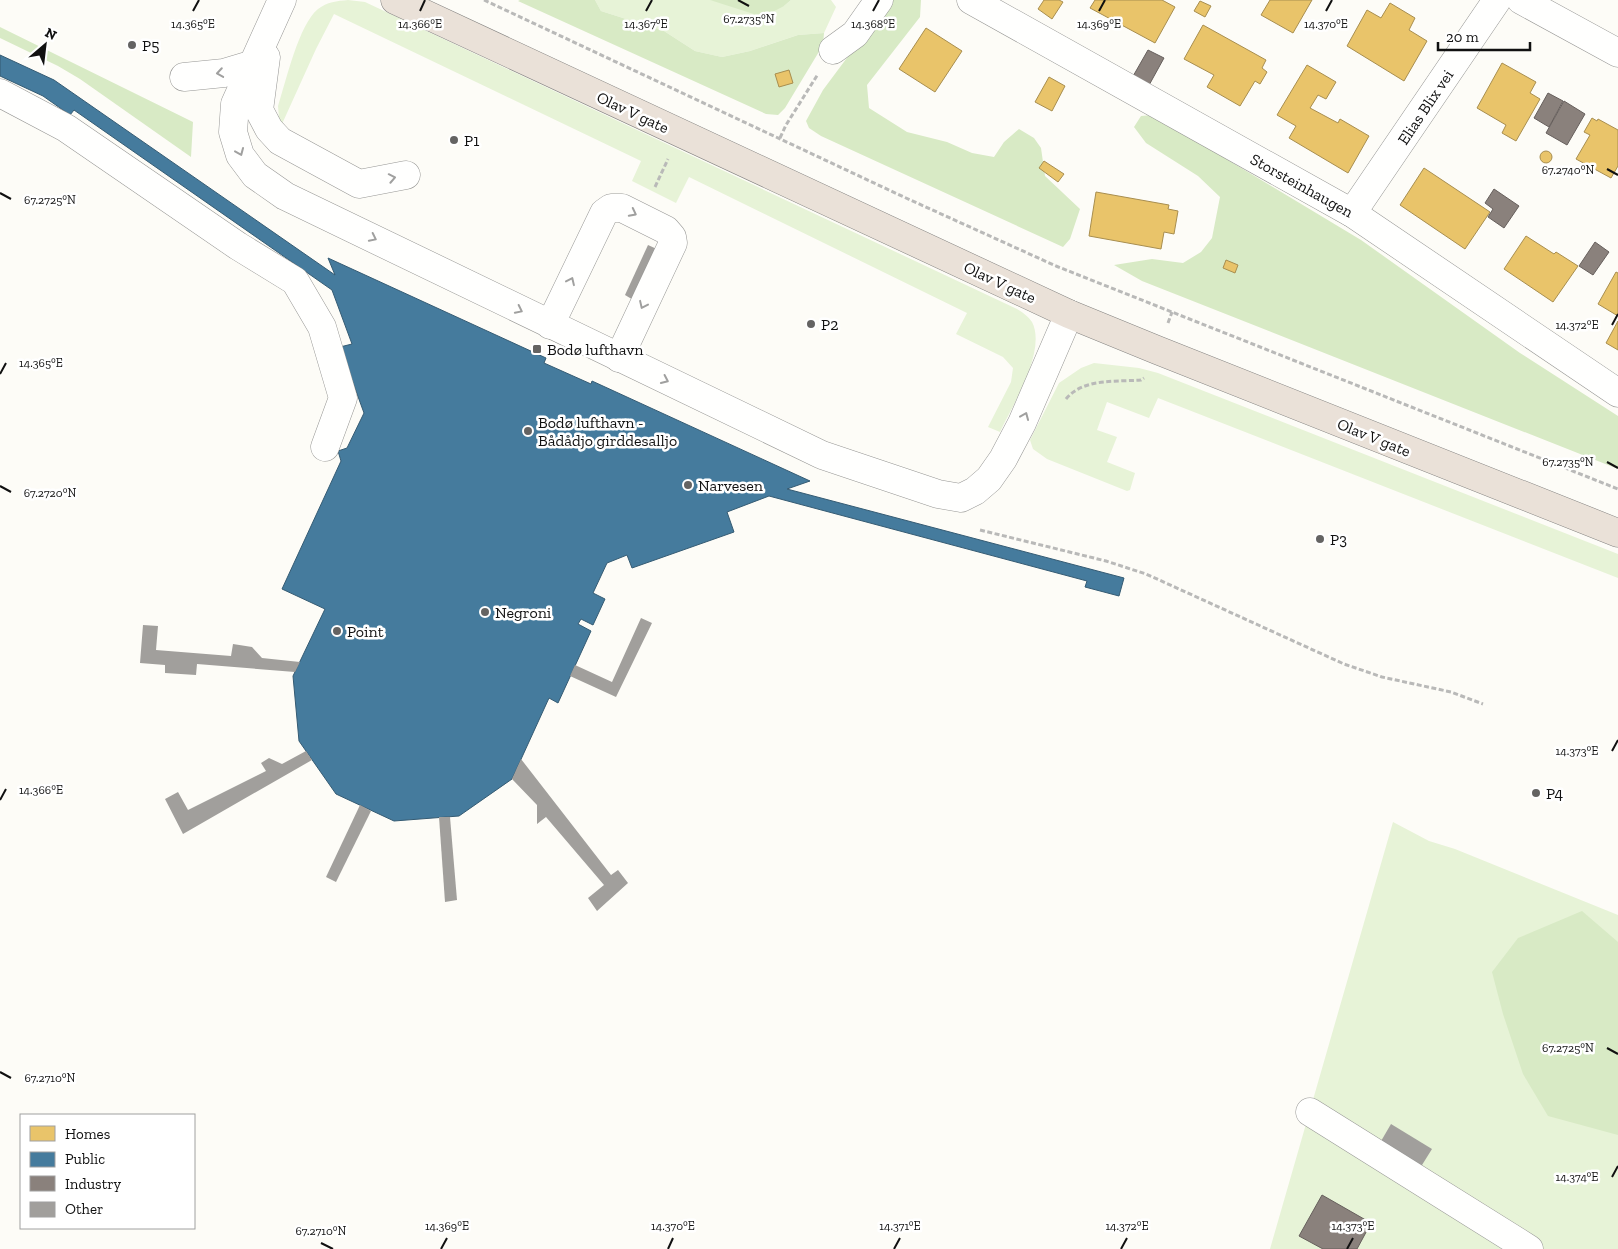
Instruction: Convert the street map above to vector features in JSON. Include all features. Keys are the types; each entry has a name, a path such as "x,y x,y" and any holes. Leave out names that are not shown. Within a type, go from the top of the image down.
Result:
{"highway":[{"name":"Olav V gate","path":"395,0 1069,314 1618,533"}],"street":[{"path":"282,0 236,104 233,132 240,155 255,175 285,196 822,455 938,494 961,498 975,491 989,479 1004,459 1022,423 1069,314"},
{"path":"833,50 855,34 879,0"},
{"name":"Storsteinhaugen","path":"971,0 1352,213 1618,393"},
{"name":"Elias Blix vei","path":"1352,213 1497,0"},
{"path":"1521,0 1618,53"},
{"path":"269,30 259,110 269,129 280,141 359,184 406,175"},
{"path":"184,77 224,73 254,64"},
{"path":"0,93 66,128 238,246 295,281 322,327 344,398 325,447"},
{"path":"550,325 604,213 611,208 622,208 666,230 672,237 673,243 619,358"},
{"path":"1310,1112 1529,1249"}],"path":[{"path":"484,0 906,198 1056,266 1618,489"},
{"path":"780,138 786,125 833,50"},
{"path":"655,187 671,153"},
{"path":"1063,407 1073,391 1088,385 1140,380 1146,376"},
{"path":"980,530 1106,561 1146,574 1344,664 1382,677 1451,692 1483,704"}],"green space":[{"path":"348,0 365,2 1019,310 1032,322 1035,334 1035,348 1026,378 1000,432 988,427 1011,382 1013,368 1003,357 956,334 967,313 689,177 676,203 632,181 641,161 334,14 282,124 279,118 278,106 294,54 305,27 311,16 321,7 332,2"},
{"path":"595,0 710,0 784,6 791,0 831,0 836,7 824,33 798,35 750,51 722,57 695,51 664,31 601,11"},
{"path":"595,0 601,11 664,31 695,51 722,57 750,51 798,35 824,33 823,45 785,108 778,115 766,114 518,1"},
{"path":"710,0 791,0 763,17"},
{"path":"890,0 921,0 920,17 867,85 869,108 907,132 947,142 972,153 994,157 1004,142 1019,129 1034,138 1041,148 1045,176 1080,209 1070,239 1063,247 821,136 809,128 806,121 823,90"},
{"path":"0,27 193,122 191,157 80,79 58,66 0,38"},
{"path":"1153,115 1361,240 1520,353 1618,416 1618,469 1142,281 1114,265 1152,259 1183,263 1201,252 1212,238 1220,197 1198,176 1146,143 1134,127 1141,116"},
{"path":"1094,363 1139,368 1158,373 1618,554 1618,578 1158,398 1149,418 1107,402 1097,430 1117,437 1107,462 1135,473 1130,490 1127,491 1047,459 1033,449 1030,440 1059,383 1081,368"},
{"path":"1393,822 1429,841 1455,849 1618,915 1618,1249 1270,1249"},
{"path":"1582,911 1618,942 1618,1135 1548,1116 1523,1074 1503,1014 1492,972 1518,938"}],"building: Homes":[{"path":"1044,0 1059,0 1063,2 1052,19 1038,9"},
{"path":"1095,0 1162,0 1175,7 1155,43 1090,8"},
{"path":"1270,0 1312,0 1293,33 1261,15"},
{"path":"1200,1 1211,6 1205,17 1194,11"},
{"path":"1390,3 1415,18 1409,30 1427,41 1404,81 1347,46 1367,10 1381,18"},
{"path":"1203,25 1266,60 1262,68 1267,72 1260,84 1255,81 1240,106 1207,87 1214,75 1184,59"},
{"path":"926,28 962,51 935,92 899,69"},
{"path":"1502,63 1536,82 1530,93 1540,99 1516,141 1502,133 1506,125 1477,108"},
{"path":"1307,65 1336,82 1326,99 1318,95 1310,108 1338,123 1340,119 1369,136 1348,173 1289,138 1296,126 1277,115"},
{"path":"789,70 793,83 779,87 775,74"},
{"path":"1049,77 1065,86 1052,111 1035,102"},
{"path":"1592,118 1597,121 1598,119 1618,130 1618,166 1611,178 1576,159 1590,135 1584,132"},
{"path":"1544,151 1548,151 1552,157 1548,163 1544,163 1540,159 1540,155"},
{"path":"1044,161 1064,174 1058,182 1039,168"},
{"path":"1424,168 1490,212 1465,249 1400,205"},
{"path":"1096,192 1169,205 1168,209 1178,211 1174,234 1164,232 1161,249 1089,236"},
{"path":"1526,236 1554,254 1556,252 1578,266 1553,302 1504,269"},
{"path":"1226,260 1238,265 1235,273 1223,268"},
{"path":"1616,272 1618,273 1618,316 1598,304"},
{"path":"1618,321 1618,350 1606,343"}],"building: Public":[{"name":"Bodø lufthavn - Bådådjo girddesalljo","path":"0,55 54,80 335,275 328,258 546,358 544,363 591,384 592,381 810,481 787,489 1124,578 1119,596 1085,587 1087,581 769,496 727,512 734,532 632,568 627,555 607,563 593,593 605,599 593,625 581,619 578,624 591,631 558,703 549,698 512,779 459,816 394,821 336,794 299,741 293,676 325,609 282,589 341,461 338,451 347,448 364,413 340,347 352,344 332,290 74,110 70,115 43,96 0,76"}],"building: Industry":[{"path":"1148,50 1164,58 1148,87 1132,78"},
{"path":"1548,93 1563,101 1549,127 1534,118"},
{"path":"1564,101 1585,114 1567,145 1546,133"},
{"path":"1494,189 1519,206 1504,228 1488,217 1493,209 1485,203"},
{"path":"1595,242 1609,252 1593,275 1579,266"},
{"path":"1322,1195 1371,1223 1357,1249 1323,1249 1299,1236"}],"building: Other":[{"path":"648,245 659,250 635,301 625,295"},
{"path":"641,618 652,623 616,697 570,676 575,665 612,682"},
{"path":"143,625 158,626 156,650 231,656 233,644 252,647 262,658 300,662 295,672 197,664 196,675 165,673 165,665 140,663"},
{"path":"306,751 312,760 183,834 165,799 178,792 188,810 266,771 261,763 269,758 282,764"},
{"path":"521,759 611,875 618,870 628,883 597,911 588,898 604,885 546,817 537,824 537,805 512,779"},
{"path":"360,805 371,811 336,882 326,877"},
{"path":"439,817 450,817 457,900 445,902"},
{"path":"1391,1124 1432,1149 1417,1173 1377,1148"}],"place":[{"name":"P5","path":"132,45"},
{"name":"P1","path":"454,140"},
{"name":"P2","path":"811,324"},
{"name":"Bodø lufthavn","path":"537,349"},
{"name":"Bodø lufthavn - Bådådjo girddesalljo","path":"528,431"},
{"name":"Narvesen","path":"688,485"},
{"name":"P3","path":"1320,539"},
{"name":"Negroni","path":"485,612"},
{"name":"Point","path":"337,631"},
{"name":"P4","path":"1536,793"}]}
